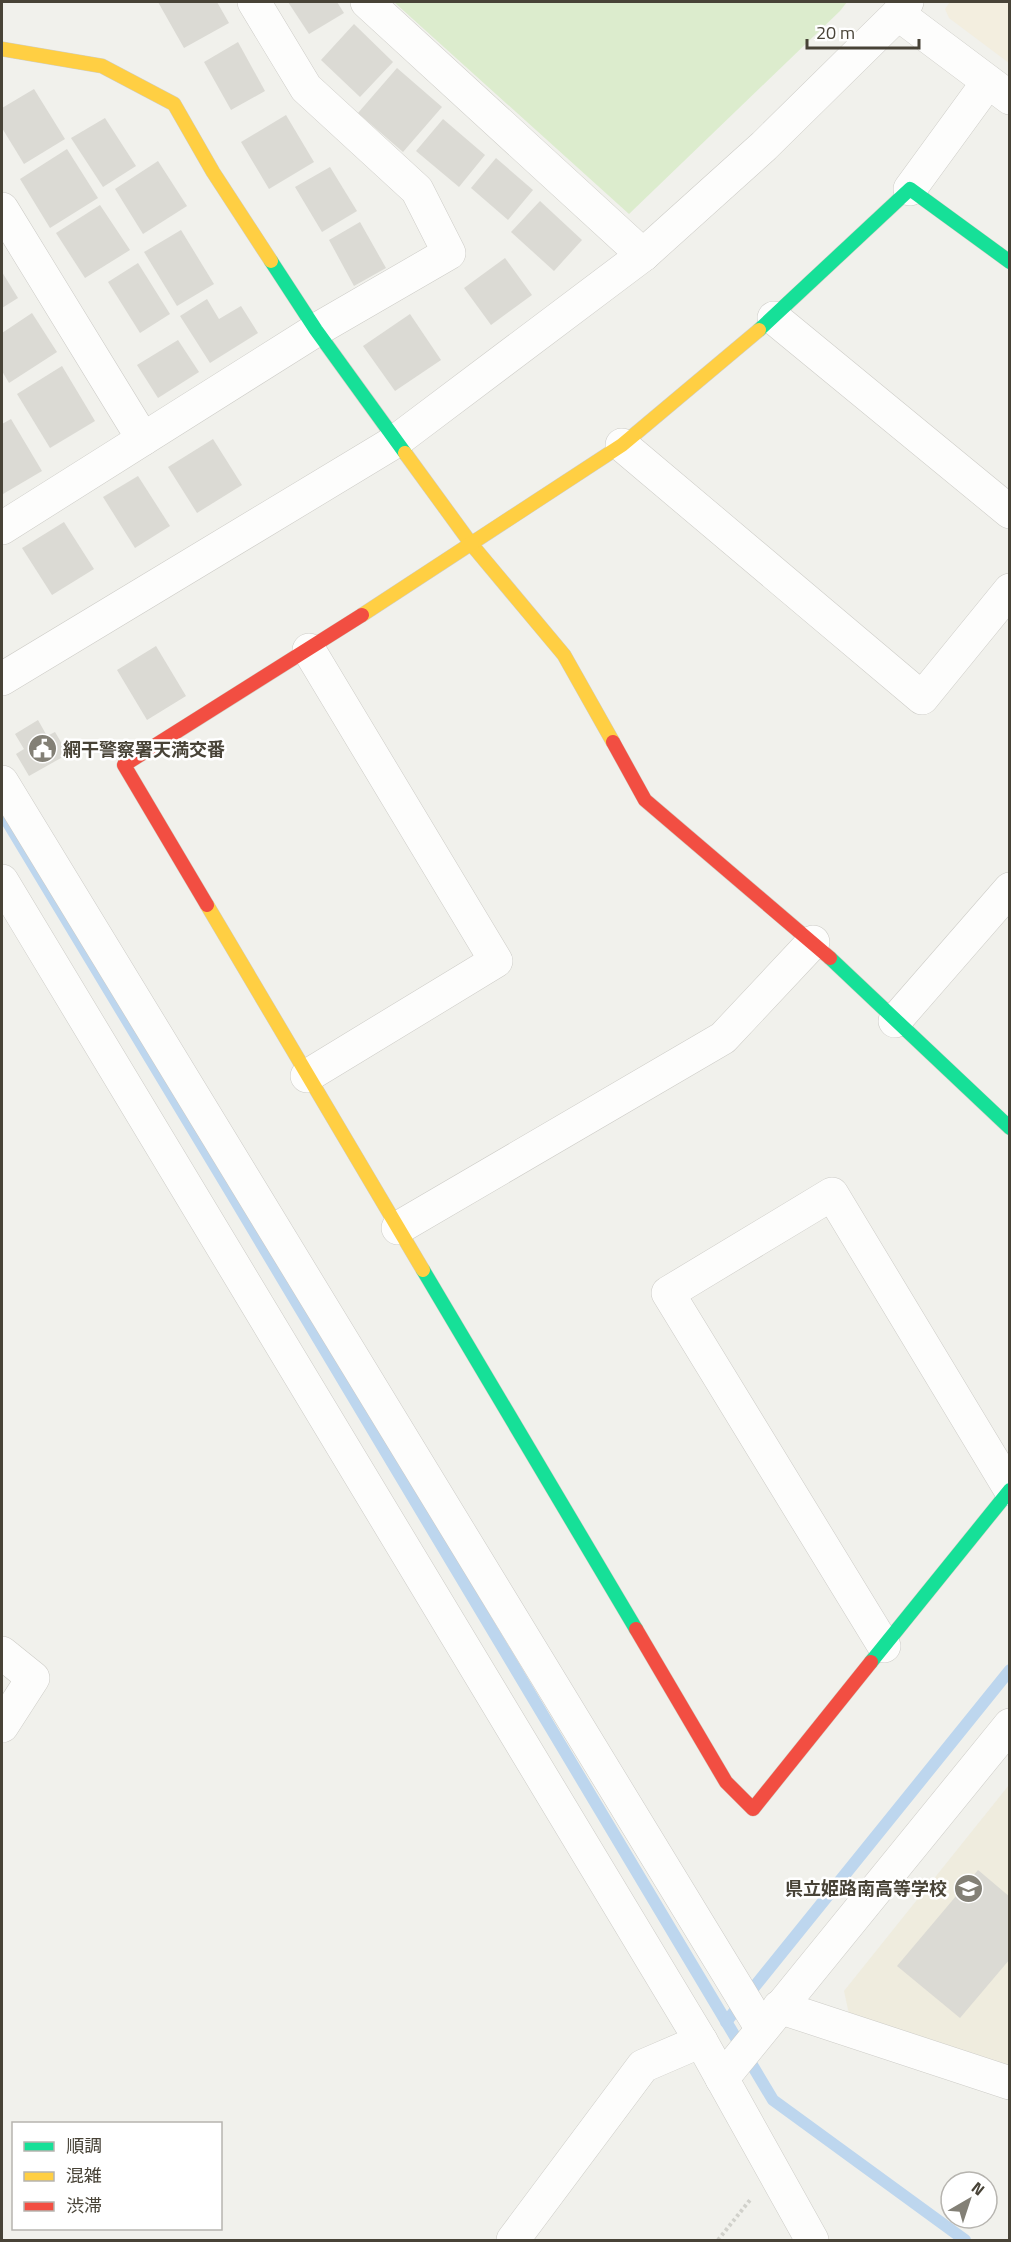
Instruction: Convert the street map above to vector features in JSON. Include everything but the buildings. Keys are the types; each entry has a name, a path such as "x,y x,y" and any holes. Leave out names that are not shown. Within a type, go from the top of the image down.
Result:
{"street":[{"path":"2,528 316,330 449,253 417,190 306,88 254,2"},
{"path":"367,2 643,255"},
{"path":"2,680 396,441 643,255 764,146 903,8 999,90 910,189 774,318 622,445 309,650 124,765 726,1782 753,1809 884,1646 1010,1489 831,1194 668,1293 884,1646"},
{"path":"2,49 102,66 174,104 213,172 316,330 472,545 564,655 645,800 813,942 895,1022 1010,1128"},
{"path":"910,189 1010,262"},
{"path":"2,209 143,439"},
{"path":"774,318 1010,512"},
{"path":"622,445 922,698 1010,590"},
{"path":"308,1076 496,961 309,650"},
{"path":"2,782 771,2018 1010,2083"},
{"path":"2,881 701,2041 812,2241"},
{"path":"895,1022 1010,890"},
{"path":"398,1228 723,1038 813,942"},
{"path":"2,1653 33,1678 2,1726"},
{"path":"722,2079 1010,1725"},
{"path":"513,2241 643,2066 701,2041"}],"path":[{"path":"718,2241 772,2171"}],"shaded area":[{"path":"950,2 1009,2 1009,63 949,18 945,9"},
{"name":"県立姫路南高等学校","path":"1009,1785 1009,2066 850,2019 844,1991"}],"green space":[{"path":"394,2 847,2 629,214"}],"waterway":[{"path":"2,813 773,2100 965,2240"},
{"path":"726,2022 1010,1670"}],"traffic: fast":[{"path":"759,330 910,189 1010,262"},
{"path":"271,261 316,330 405,453"},
{"path":"830,958 1010,1128"},
{"path":"423,1270 636,1629"},
{"path":"871,1662 1010,1490"}],"traffic: slow":[{"path":"2,49 102,66 174,104 213,172 271,261"},
{"path":"362,615 622,445 759,330"},
{"path":"405,453 472,545 564,655 613,742"},
{"path":"207,905 423,1270"}],"traffic: jam":[{"path":"207,905 124,765 362,615"},
{"path":"613,742 645,800 830,958"},
{"path":"636,1629 726,1782 753,1809 871,1662"}],"place":[{"name":"網干警察署天満交番","path":"42,749"},
{"name":"県立姫路南高等学校","path":"968,1888"}]}
